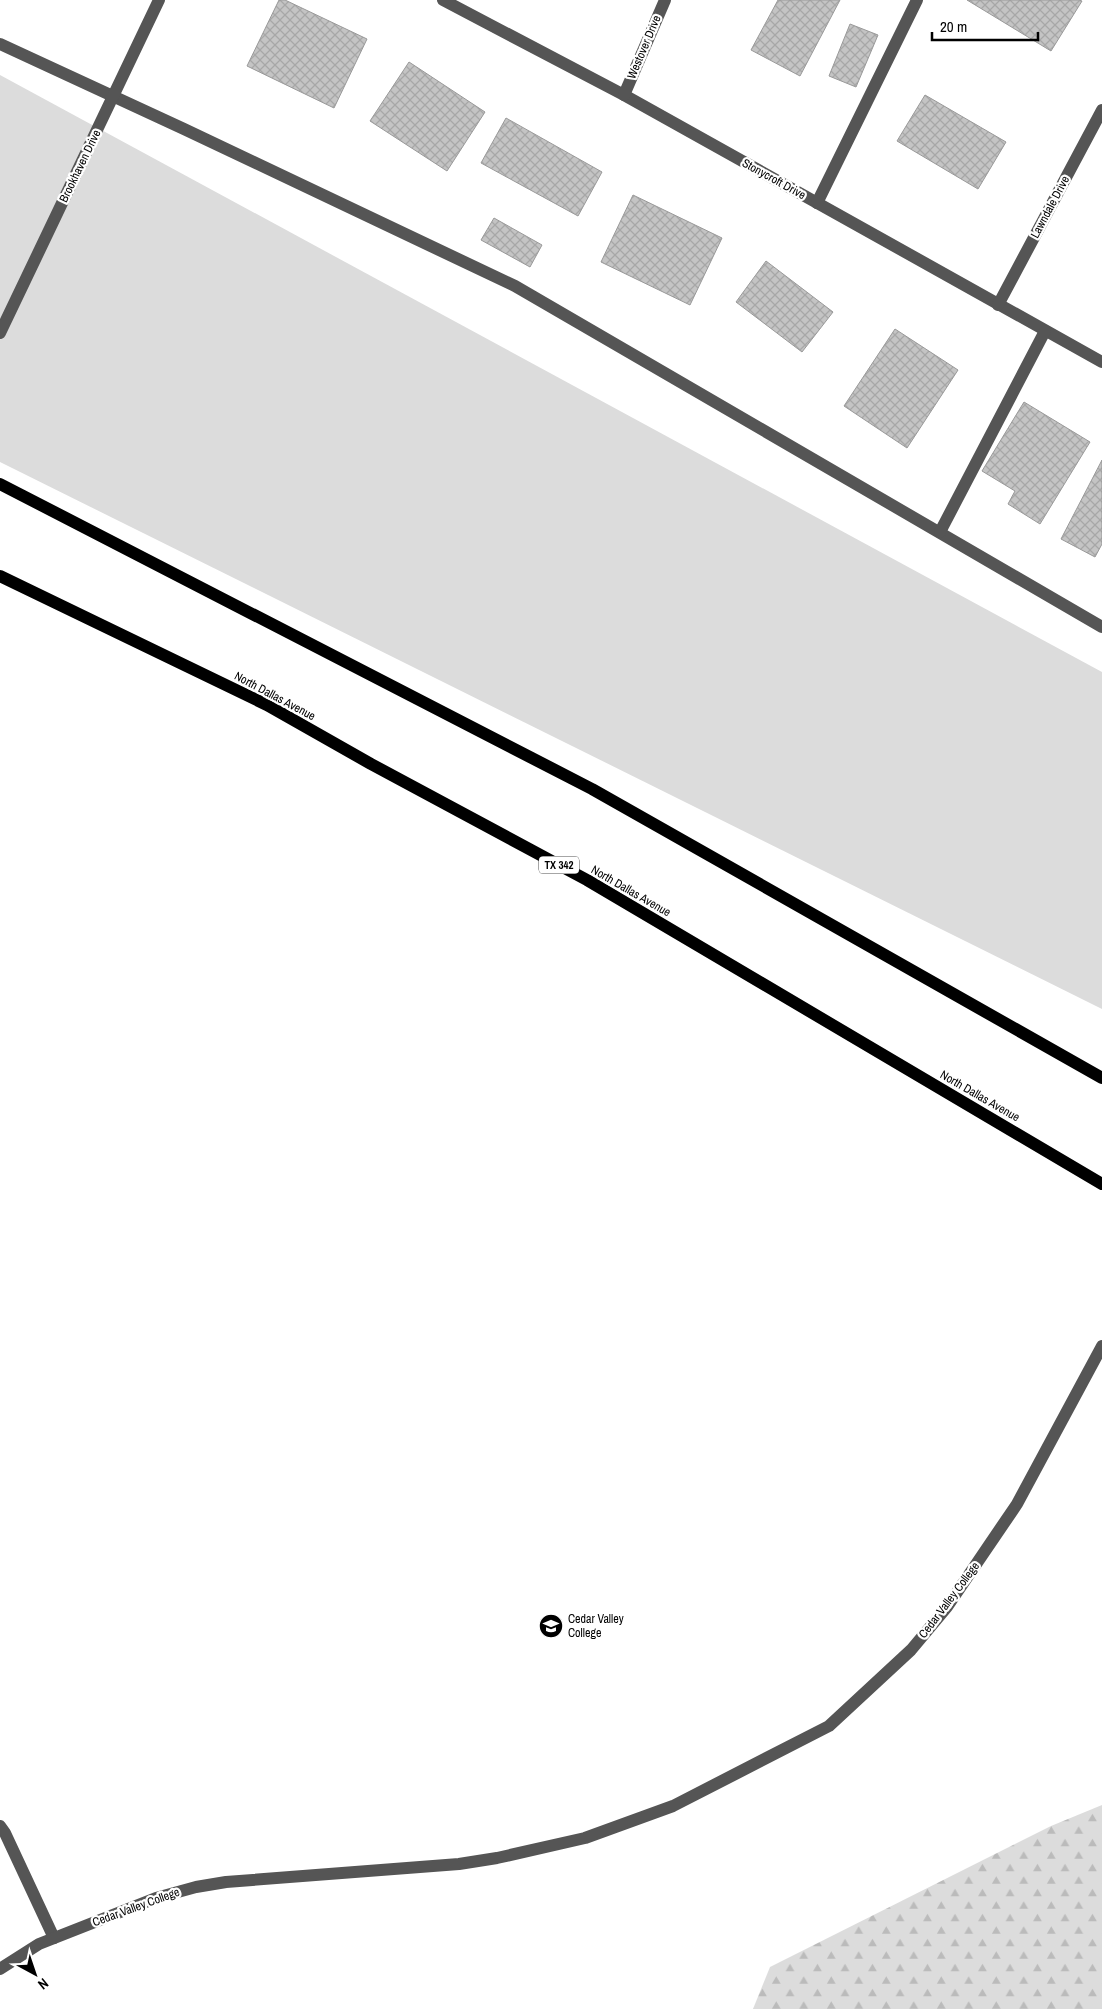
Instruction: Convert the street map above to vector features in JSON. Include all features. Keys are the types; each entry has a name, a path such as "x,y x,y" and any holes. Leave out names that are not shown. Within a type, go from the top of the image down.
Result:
{"main road":[{"path":"0,484 592,789 1102,1078"},
{"name":"North Dallas Avenue","path":"0,576 267,705 371,764 578,876 1102,1184"}],"street":[{"name":"Brookhaven Drive","path":"0,333 159,0"},
{"name":"Stonycroft Drive","path":"443,0 624,95 1102,362"},
{"name":"Westover Drive","path":"624,95 665,0"},
{"path":"818,204 917,0"},
{"path":"0,44 514,286 1102,627"},
{"name":"Lawndale Drive","path":"998,305 1102,110"},
{"path":"940,532 1045,331"},
{"name":"Cedar Valley College","path":"0,1969 39,1944 156,1898 196,1887 226,1882 459,1864 496,1858 585,1838 673,1806 829,1726 911,1650 947,1607 1017,1504 1102,1346"},
{"path":"0,1826 54,1938"}],"green space":[{"path":"0,75 1102,672 1102,1009 0,462"},
{"path":"1102,1805 1102,2009 753,2009 770,1967 1051,1826"}],"building":[{"path":"279,0 285,0 367,39 334,108 247,66"},
{"path":"778,0 840,0 800,76 751,50"},
{"path":"967,0 1079,0 1082,1 1051,51"},
{"path":"850,24 878,35 856,87 829,76"},
{"path":"409,62 485,112 447,171 370,121"},
{"path":"925,95 1006,142 978,189 897,141"},
{"path":"506,118 602,172 578,216 481,163"},
{"path":"633,195 722,238 690,305 601,262"},
{"path":"494,218 542,245 530,267 481,240"},
{"path":"766,261 833,312 802,352 736,302"},
{"path":"895,329 958,370 907,448 844,406"},
{"path":"1024,402 1090,442 1040,524 1008,504 1015,491 982,471"},
{"path":"1102,460 1102,544 1095,557 1061,539"}],"place":[{"name":"Cedar Valley College","path":"551,1626"}]}
